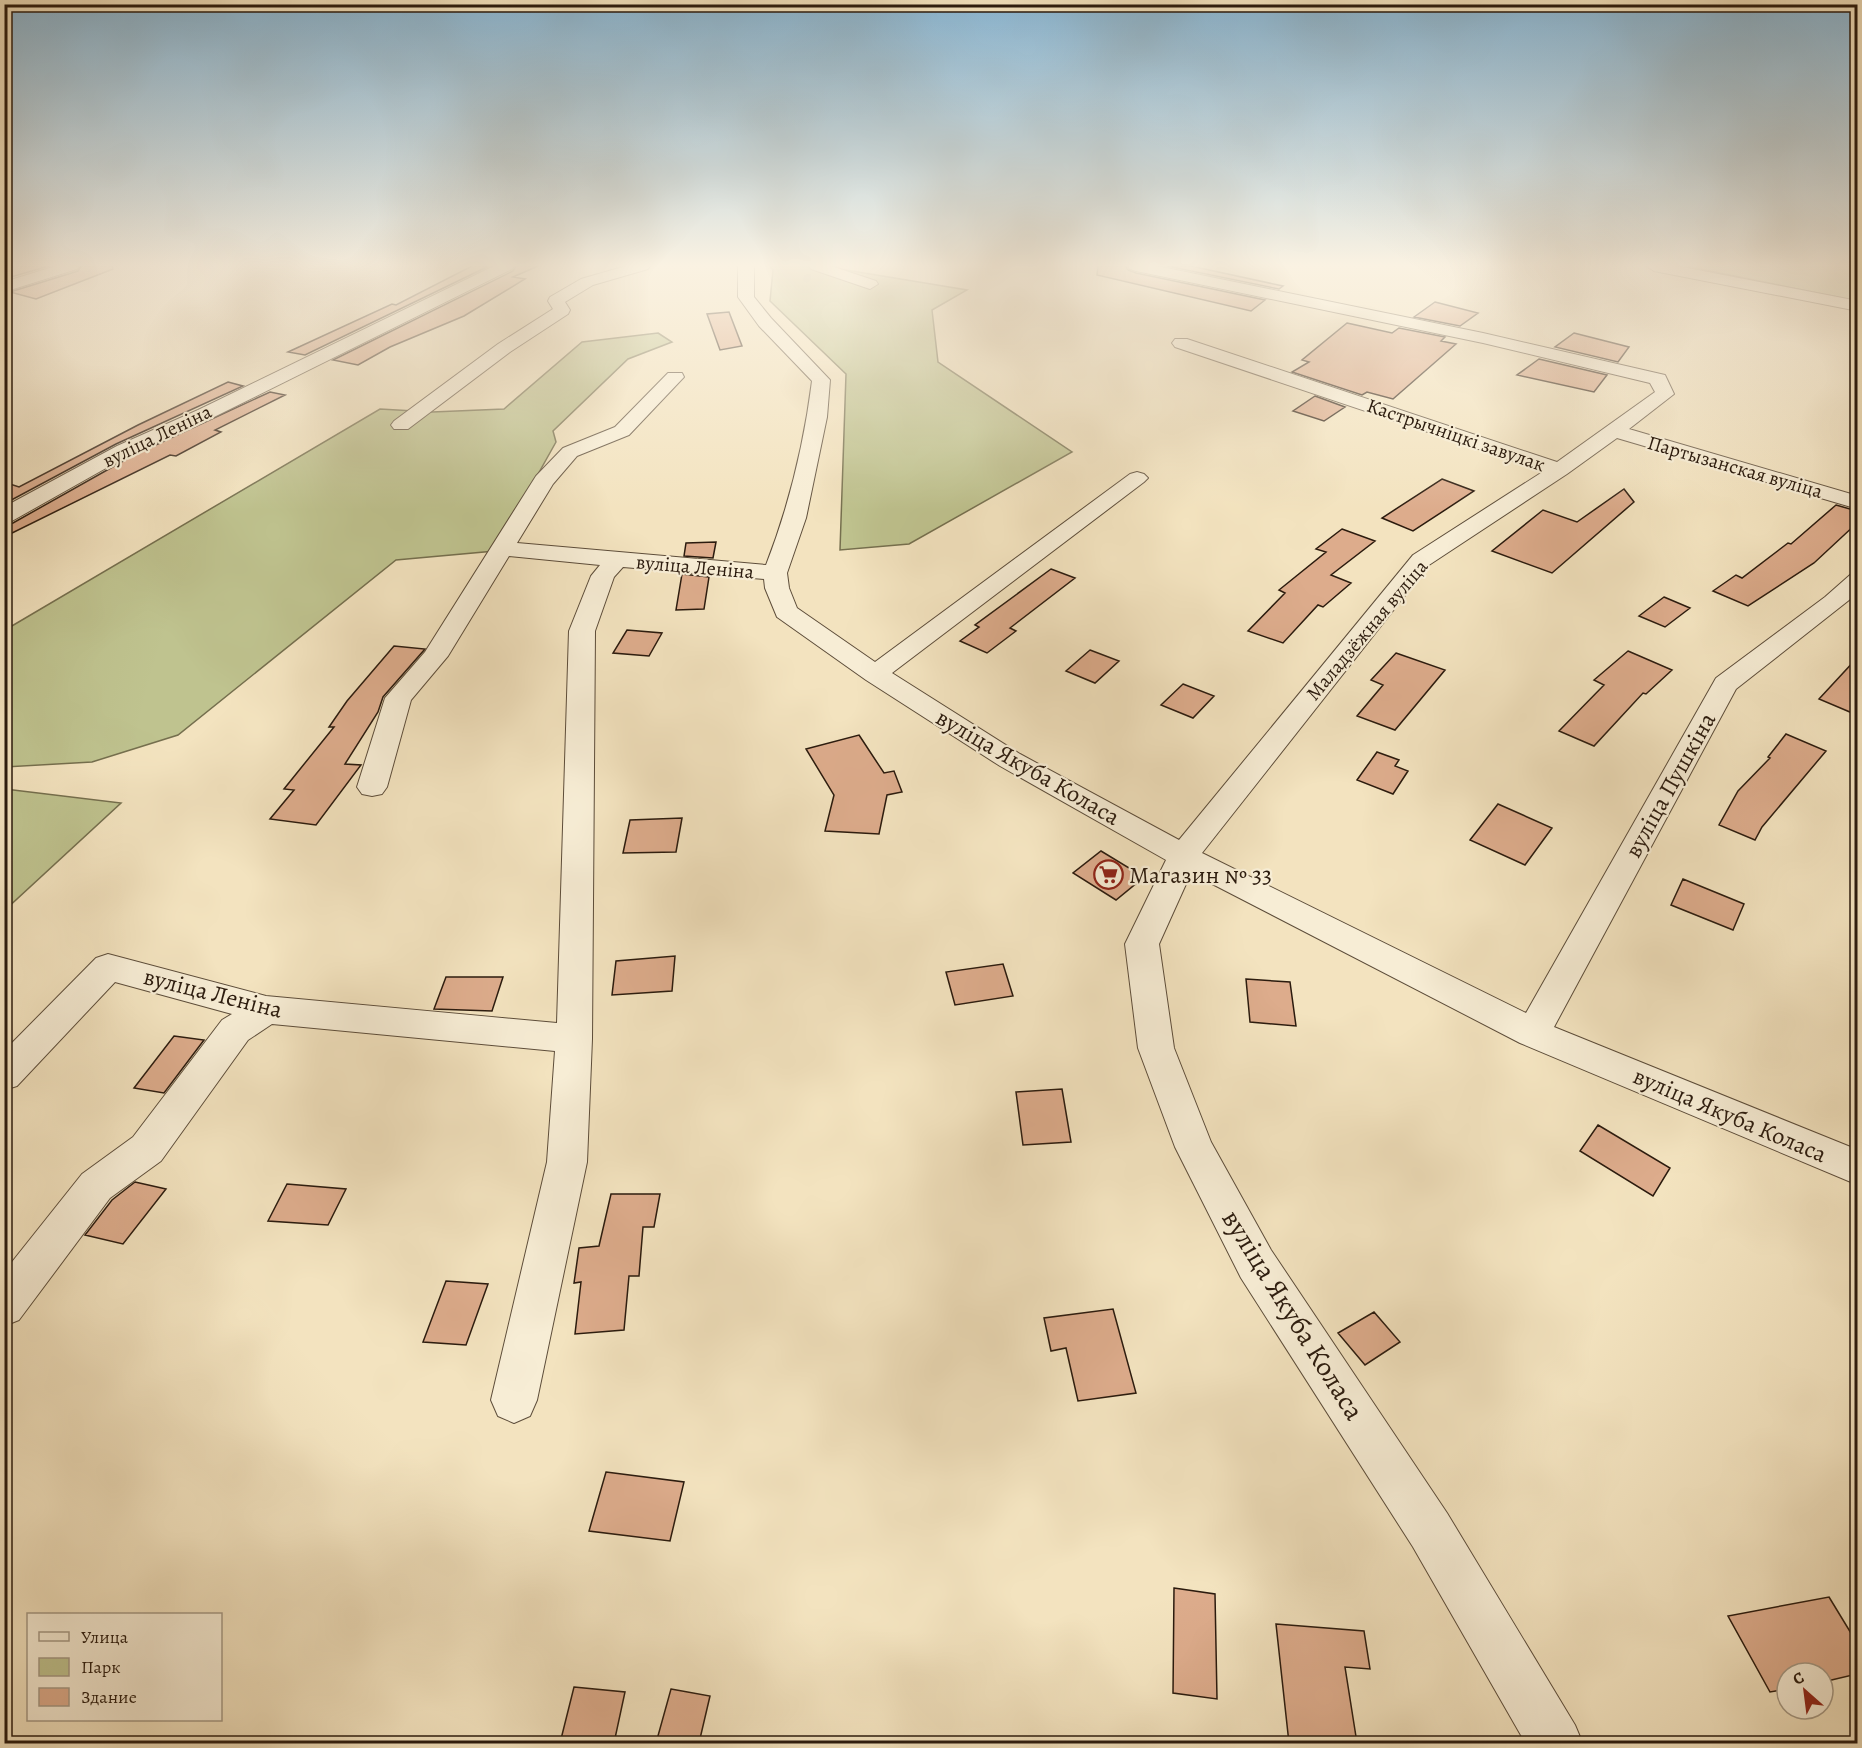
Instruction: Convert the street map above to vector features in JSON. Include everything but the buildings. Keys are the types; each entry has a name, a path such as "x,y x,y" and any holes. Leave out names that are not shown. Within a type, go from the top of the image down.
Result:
{"street":[{"name":"вуліца Леніна","path":"4,516 124,450 205,414 340,348"},
{"path":"401,425 505,348"},
{"path":"775,573 801,496 817,417 821,380 790,348"},
{"name":"Кастрычніцкі завулак","path":"1195,348 1560,470"},
{"name":"Маладзёжная вуліца","path":"1183,856 1421,560 1560,470 1665,394 1658,379 1524,348"},
{"path":"372,787 398,698 435,656 544,481 570,452 622,431 675,377"},
{"name":"Партызанская вуліца","path":"1613,431 1857,503"},
{"path":"874,674 1137,478"},
{"name":"вуліца Леніна","path":"503,549 775,573"},
{"name":"вуліца Леніна","path":"514,1400 567,1162 574,1039 582,631 603,576 616,560"},
{"name":"вуліца Якуба Коласа","path":"775,573 777,588 786,612 874,674 1010,760 1183,856 1533,1033 1857,1168"},
{"name":"вуліца Пушкіна","path":"1533,1033 1725,684 1834,602 1857,580"},
{"name":"вуліца Якуба Коласа","path":"1183,856 1142,944 1156,1048 1194,1147 1256,1264 1430,1530 1556,1743"},
{"name":"вуліца Леніна","path":"4,1075 108,967 266,1010 574,1039"},
{"path":"4,1306 96,1186 147,1149 235,1030 266,1010"}],"green space":[{"path":"576,348 658,348 628,359 553,431 556,442 495,551 396,560 178,735 92,762 5,767 5,630 380,409 432,412 504,409"},
{"path":"818,348 936,348 938,362 1072,452 909,544 840,550 846,374"},
{"path":"4,789 121,803 5,910"}],"place":[{"name":"Магазин № 33","path":"1108,875"}]}
